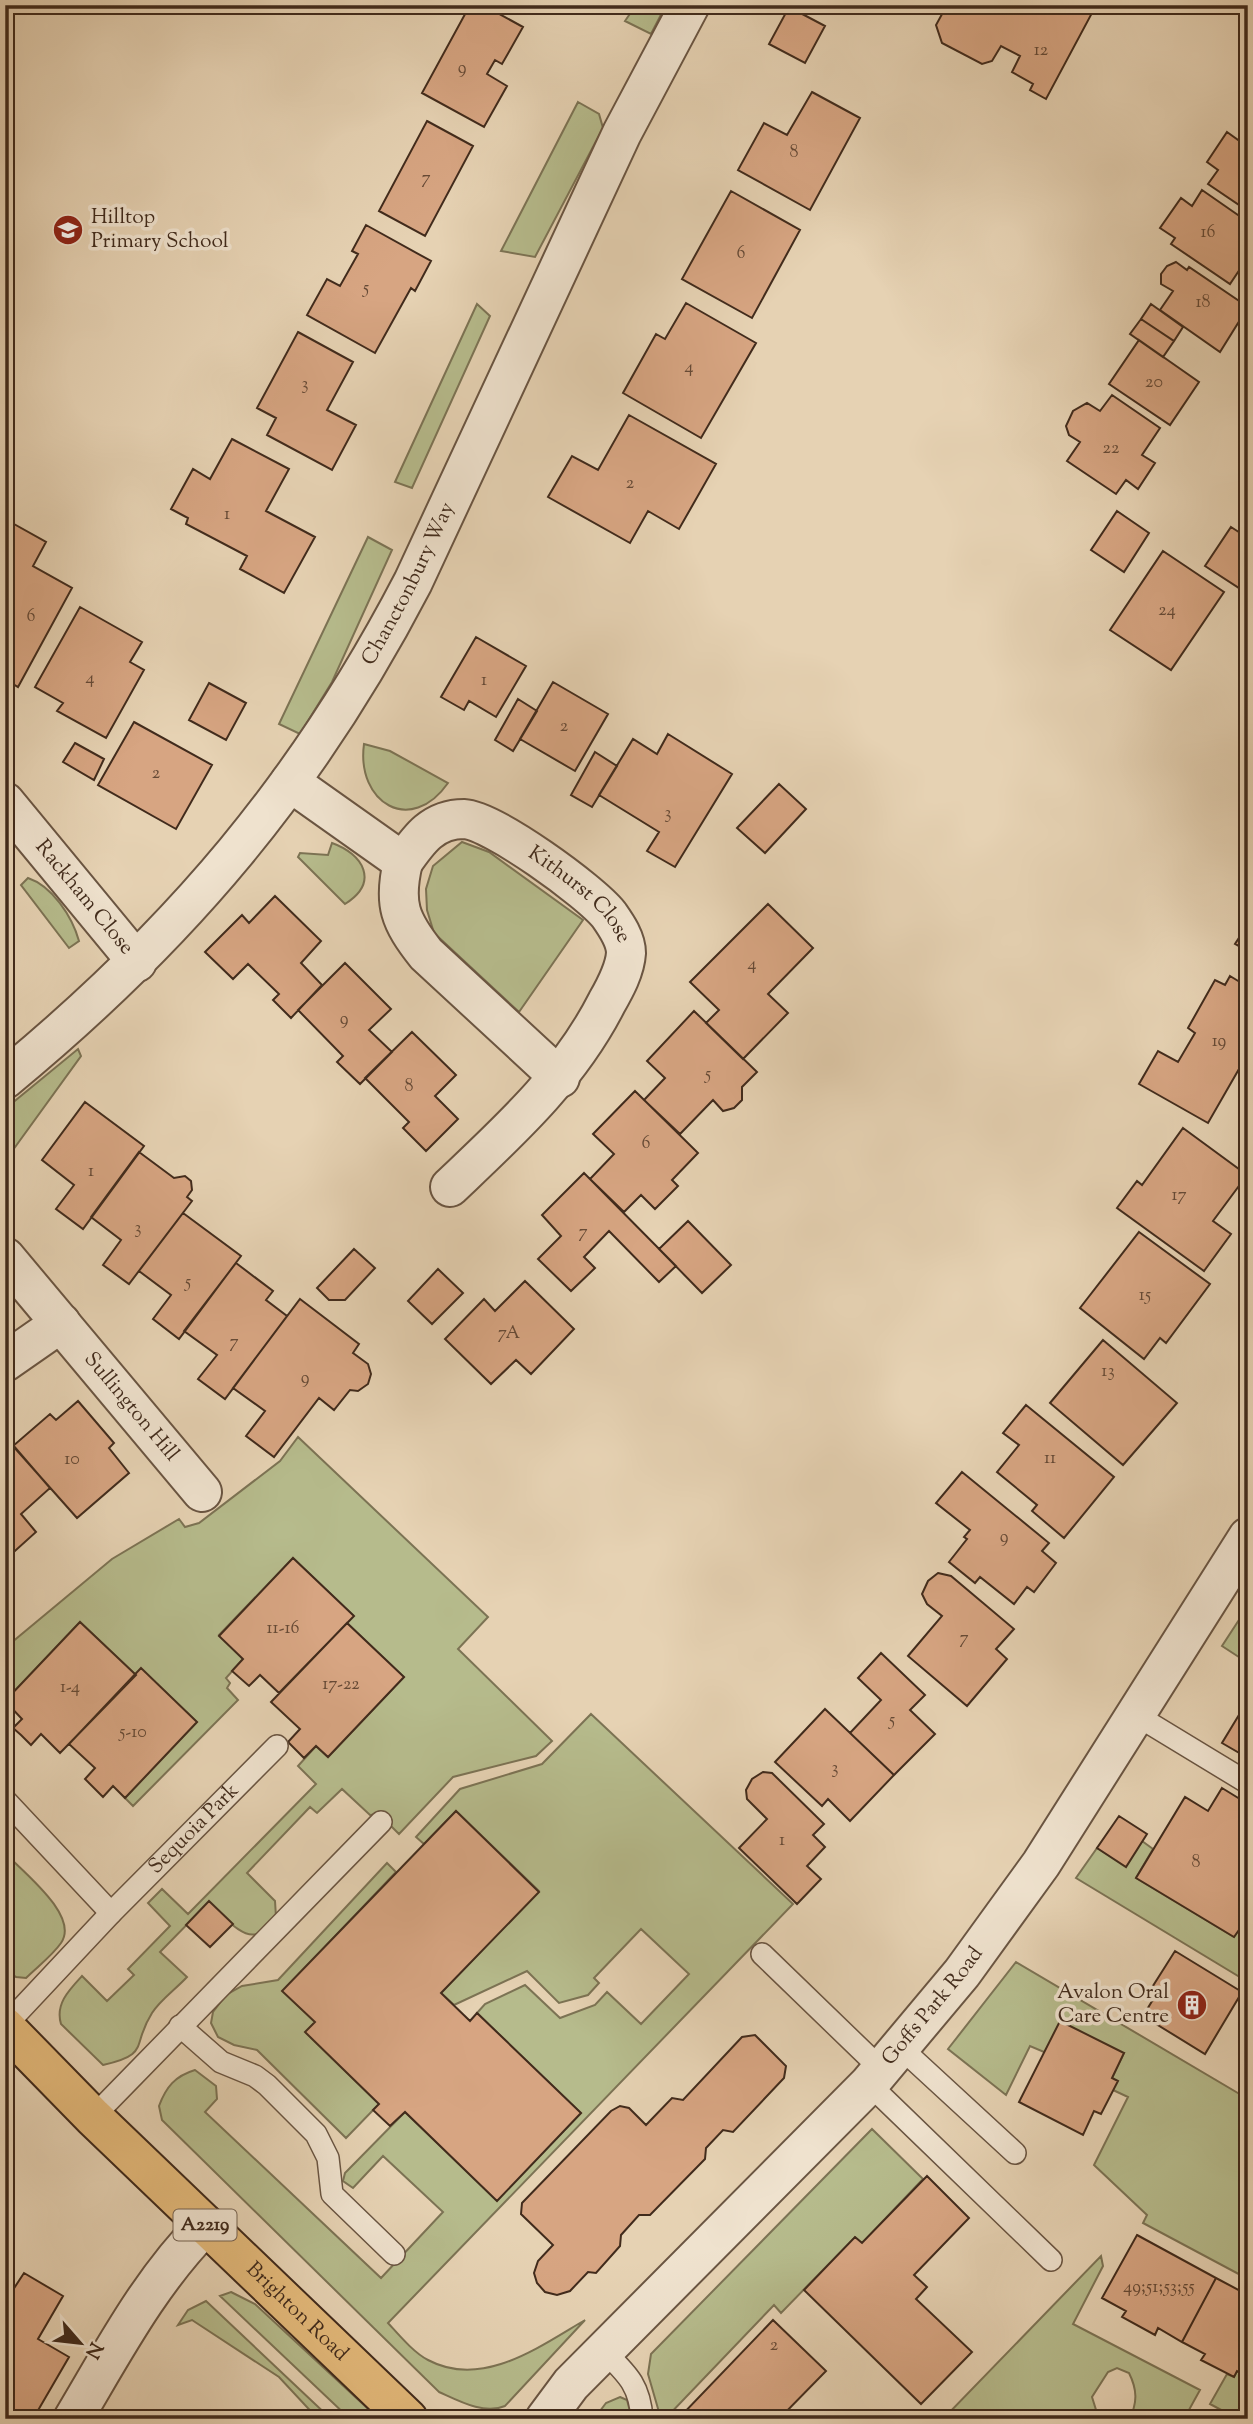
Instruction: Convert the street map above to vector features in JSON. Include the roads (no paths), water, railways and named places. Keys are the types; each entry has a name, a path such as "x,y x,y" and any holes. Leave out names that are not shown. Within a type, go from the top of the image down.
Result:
{"main road":[{"name":"Brighton Road","path":"5,2027 93,2118 408,2419"}],"street":[{"name":"Chanctonbury Way","path":"5,1079 137,962 216,878 335,720 377,652 407,594 622,133 690,5"},
{"path":"290,782 403,862"},
{"name":"Rackham Close","path":"5,802 137,962"},
{"name":"Kithurst Close","path":"450,1187 560,1078 593,1030 619,980 626,953 622,935 607,913 518,844 486,824 467,819 436,825 421,835 403,862 397,898 410,934 426,954 560,1078"},
{"name":"Sullington Hill","path":"5,1257 202,1492"},
{"path":"5,1362 61,1323"},
{"name":"Goffs Park Road","path":"545,2419 571,2384 884,2067 962,1972 1041,1864 1248,1537"},
{"path":"73,2419 146,2298 181,2249 206,2225"}],"lane":[{"path":"1136,1716 1248,1783"},
{"name":"Sequoia Park","path":"5,2027 111,1913 277,1746"},
{"path":"5,1800 111,1913"},
{"path":"93,2118 381,1822"},
{"path":"762,1954 884,2067 1051,2260"},
{"path":"180,2026 221,2062 255,2076 267,2085 316,2134 328,2158 332,2194 394,2254"},
{"path":"884,2067 1015,2153"},
{"path":"604,2351 632,2379 642,2405 642,2419"}],"place":[{"name":"Hilltop Primary School","path":"68,230"},
{"name":"Avalon Oral Care Centre","path":"1192,2005"}]}
